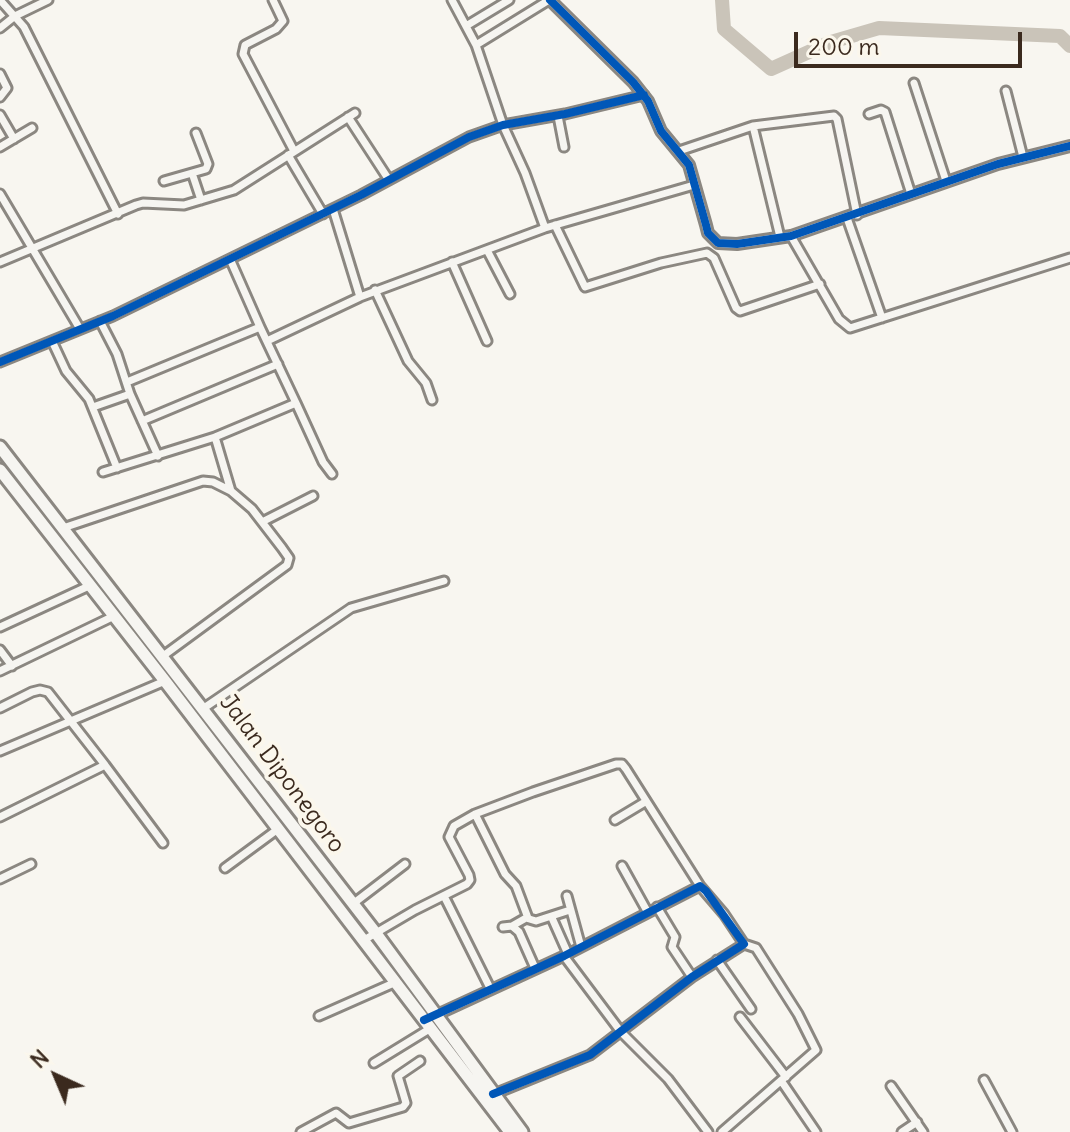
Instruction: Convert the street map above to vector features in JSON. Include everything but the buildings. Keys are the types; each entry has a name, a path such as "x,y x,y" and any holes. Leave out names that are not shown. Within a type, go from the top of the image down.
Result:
{"main road":[{"name":"Jalan Diponegoro","path":"0,447 354,903 522,1132"},
{"name":"Jalan Diponegoro","path":"0,470 510,1132"}],"street":[{"path":"0,0 24,27 118,214"},
{"path":"0,28 15,16 48,0"},
{"path":"273,0 283,21 276,29 245,45 243,54 323,214"},
{"path":"452,0 476,45 503,125 545,228"},
{"path":"466,26 509,0"},
{"path":"476,45 550,0 644,95 661,131 689,165 708,233 718,243 737,244 791,236 946,181 1070,146"},
{"path":"0,74 7,88 0,97"},
{"path":"914,83 946,181"},
{"path":"1006,91 1023,157"},
{"path":"0,361 100,321 230,259 469,137 503,125 558,116 644,95"},
{"path":"869,114 881,110 885,112 911,194"},
{"path":"0,115 14,139"},
{"path":"0,262 143,203 174,206 234,190 352,115 389,180"},
{"path":"558,116 564,147"},
{"path":"679,151 753,126 836,116 857,215"},
{"path":"753,126 780,237"},
{"path":"0,147 32,128"},
{"path":"164,181 208,166 196,133"},
{"path":"192,173 201,200"},
{"path":"267,341 375,290 545,228 694,185"},
{"path":"0,194 80,329"},
{"path":"333,209 360,297"},
{"path":"847,218 882,318"},
{"path":"555,225 585,287 661,263 700,253 711,254"},
{"path":"791,236 844,325 857,327 1070,258"},
{"path":"711,254 718,243"},
{"path":"487,250 510,294"},
{"path":"711,254 740,311 820,284"},
{"path":"230,259 323,462 332,474"},
{"path":"452,262 487,341"},
{"path":"375,290 408,361 426,383 432,400"},
{"path":"100,321 117,354 130,394 158,456"},
{"path":"127,382 260,327"},
{"path":"52,341 66,371 93,407 117,468"},
{"path":"142,421 278,364"},
{"path":"93,407 130,394"},
{"path":"103,472 215,437 296,403"},
{"path":"215,437 231,491"},
{"path":"63,528 203,481 221,485 252,509 287,554 287,565 163,656"},
{"path":"262,522 313,496"},
{"path":"204,708 351,608 444,581"},
{"path":"0,627 91,585"},
{"path":"0,671 114,616"},
{"path":"0,650 12,666"},
{"path":"0,751 165,681"},
{"path":"0,708 40,690 53,697 163,843"},
{"path":"364,940 467,884 470,880 449,837 454,826 475,814 616,764 626,769 700,886 744,944 756,948 798,1014 816,1050 722,1132"},
{"path":"0,817 105,765"},
{"path":"615,820 645,802"},
{"path":"475,814 505,874 516,886 528,918"},
{"path":"225,868 278,829"},
{"path":"0,879 31,864"},
{"path":"354,903 405,864"},
{"path":"622,866 647,911"},
{"path":"374,1063 437,1014 566,955 700,886"},
{"path":"444,896 490,988"},
{"path":"567,896 581,947"},
{"path":"657,907 675,937 672,947 692,977"},
{"path":"535,968 519,932 507,926 528,918 536,921 552,918 570,910"},
{"path":"552,918 566,955 621,1032 668,1079 708,1132"},
{"path":"493,1094 590,1055 692,977 744,944"},
{"path":"717,960 751,1009"},
{"path":"319,1016 396,982"},
{"path":"740,1017 816,1132"},
{"path":"304,1131 336,1113 349,1123 377,1117 405,1105 398,1076 420,1061"},
{"path":"984,1080 1012,1132"},
{"path":"891,1086 923,1132"},
{"path":"902,1132 917,1122"},
{"path":"731,1125 738,1132"}],"waterway":[{"path":"722,0 724,29 771,69 831,42 879,28 1060,36 1070,46"}],"cycle path":[{"path":"550,0 633,82 648,101 661,131 689,165 708,233 718,243 737,244 791,236 998,164 1070,146"},
{"path":"0,362 113,316 361,195 469,137 503,125 644,95"},
{"path":"424,1020 564,956 700,886 706,891 744,944 692,977 590,1055 493,1094"}]}
